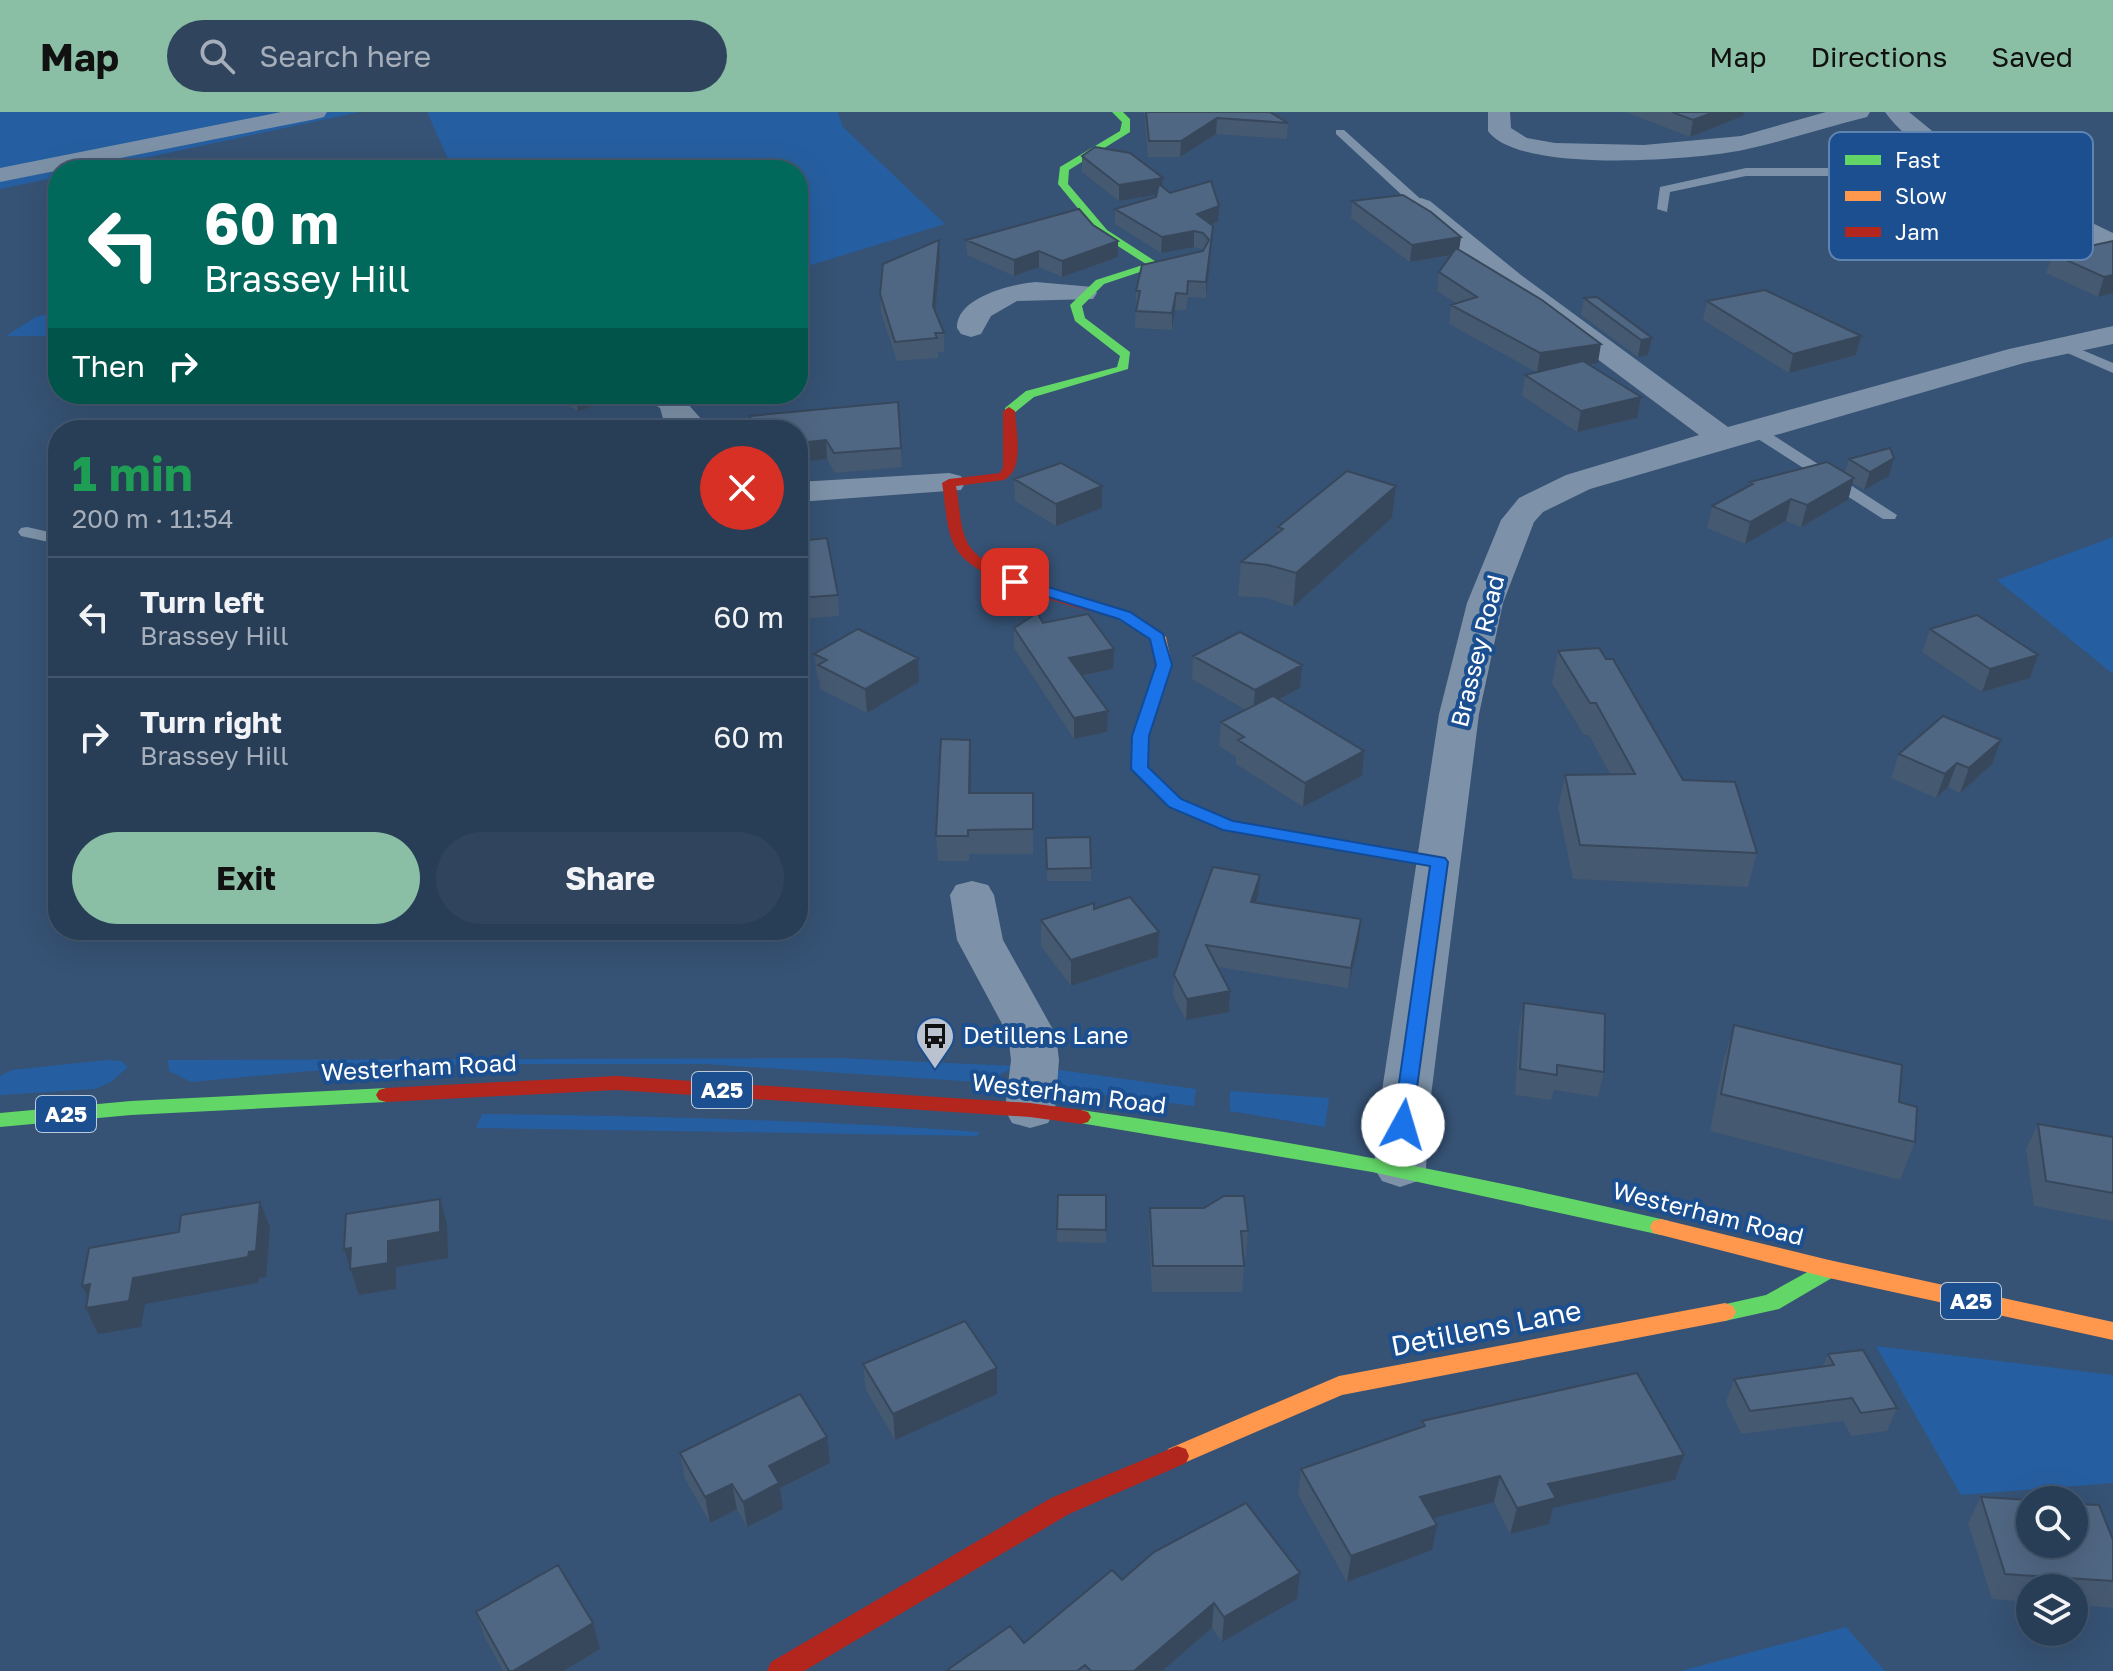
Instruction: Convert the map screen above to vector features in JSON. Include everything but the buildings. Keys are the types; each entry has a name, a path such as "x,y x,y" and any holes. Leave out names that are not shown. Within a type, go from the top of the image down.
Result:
{"street":[{"path":"75,160 316,112"},
{"path":"808,491 949,483 1004,476 1010,467 1007,413 1030,394 1122,369 1126,355 1079,319 1076,305 1083,293 1099,282 1168,262 1103,232 1063,184 1064,169 1125,132 1127,121 1117,112"},
{"path":"1499,112 1496,118 1498,130 1508,139 1533,148 1569,153 1667,151 1739,143 1859,112"},
{"path":"1896,112 1916,132"},
{"path":"0,175 48,165"},
{"path":"1421,206 1511,281 1738,433"},
{"path":"2093,232 2113,242"},
{"path":"971,328 970,323 983,305 1006,294 1047,289 1083,293"},
{"name":"Brassey Road","path":"1400,1168 1405,1104 1459,714 1485,603 1518,520 1531,505 1578,482 1738,433 2061,345 2113,335"},
{"path":"674,404 675,415 687,420"},
{"path":"949,483 963,548 974,561 1015,582 1124,616 1158,637 1164,665 1141,736 1139,769 1175,803 1229,826 1439,862"},
{"path":"972,895 980,940 1032,1035 1035,1060 1030,1110"},
{"name":"Westerham Road","path":"0,1120 131,1108 616,1083 1030,1110 1212,1136 1400,1168 1591,1210 1829,1269 2113,1331"},
{"name":"Detillens Lane","path":"780,1671 1060,1506 1339,1386 1771,1303 1829,1269"}],"lane":[{"path":"1340,132 1421,206"},
{"path":"1663,209 1664,190 1746,172 1829,172"},
{"path":"2061,345 2113,369"},
{"path":"1738,433 1889,515"},
{"path":"27,532 48,537"}],"shaded area":[{"path":"0,112 360,112 135,160 48,160 48,179 0,189"},
{"path":"427,112 838,112 843,127 945,224 808,266 808,160 445,160 448,159"},
{"path":"48,314 48,336 6,336 36,317"},
{"path":"2113,537 2113,674 1997,580"},
{"path":"839,1058 1016,1066 992,1079 978,1082 705,1064 486,1064 311,1071 191,1082 169,1071 168,1060"},
{"path":"121,1061 128,1067 111,1082 95,1089 0,1095 0,1076 12,1070"},
{"path":"1053,1069 1196,1089 1194,1106 1072,1091 1055,1079"},
{"path":"1230,1091 1329,1098 1325,1127 1230,1111"},
{"path":"482,1114 731,1119 980,1132 977,1136 476,1128"},
{"path":"1876,1346 2113,1375 2113,1483 2016,1486 2016,1491 1961,1495"},
{"path":"1846,1627 1885,1671 1681,1671"}],"traffic: fast":[{"path":"1009,411 1030,394 1122,369 1126,355 1079,319 1076,305 1100,282 1155,265 1103,232 1063,184 1064,169 1125,132 1127,121 1117,112"},
{"path":"0,1120 131,1108 386,1095"},
{"path":"1081,1117 1372,1164 1661,1227"},
{"path":"1725,1312 1771,1303 1829,1269"}],"traffic: slow":[{"path":"1121,615 1158,637 1164,665 1141,736 1139,769 1175,803 1229,826 1439,862"},
{"path":"1661,1227 1829,1269 2113,1331"},
{"path":"1177,1456 1339,1386 1725,1312"}],"traffic: jam":[{"path":"1009,411 1010,467 1004,476 949,483 956,526 964,549 974,560 1012,580 1121,615"},
{"path":"386,1095 616,1083 1030,1110 1081,1117"},
{"path":"780,1671 1060,1506 1177,1456"}],"place":[{"name":"Detillens Lane","path":"935,1070"}],"route":[{"path":"1015,582 1124,616 1158,637 1164,665 1141,736 1139,769 1175,803 1229,826 1439,862 1403,1125"}]}
